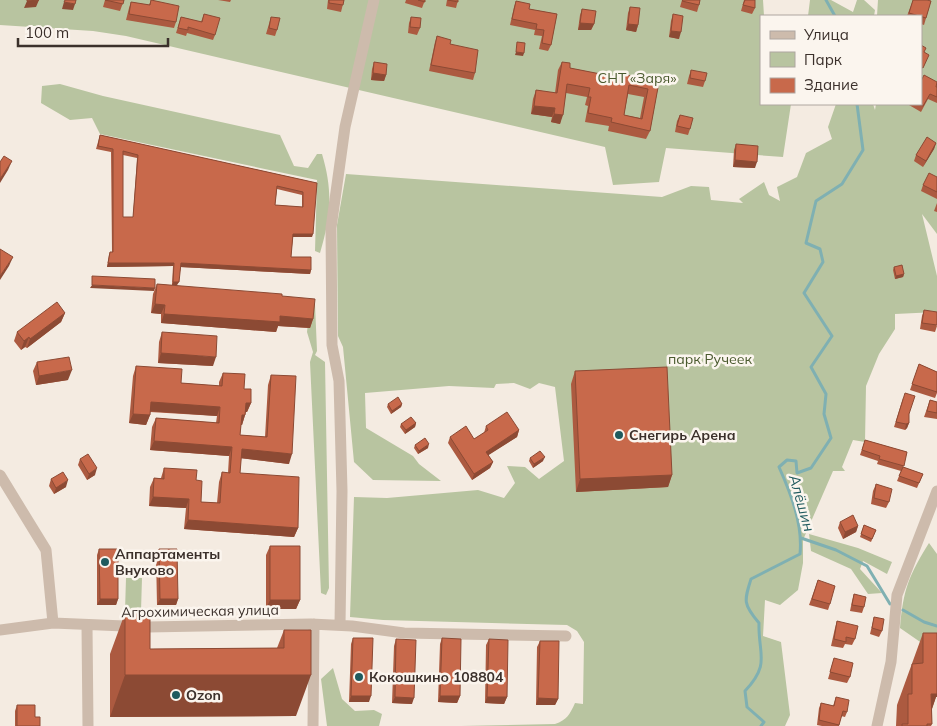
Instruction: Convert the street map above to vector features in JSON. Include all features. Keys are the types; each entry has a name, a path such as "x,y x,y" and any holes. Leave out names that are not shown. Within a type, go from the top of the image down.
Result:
{"street":[{"path":"340,625 342,491 339,381 332,345 332,228 345,127 374,0"},
{"path":"0,475 46,550 53,623"},
{"path":"877,726 891,662 897,595 937,491"},
{"name":"Агрохимическая улица","path":"0,630 53,623 87,626 314,624 340,625 395,632 566,636"},
{"path":"313,726 314,624"},
{"path":"87,626 88,726"}],"green space":[{"name":"СНТ «Заря»","path":"0,0 763,0 764,15 760,15 760,105 791,105 783,157 666,148 659,182 613,185 605,147 126,36 93,31 0,25"},
{"path":"810,0 831,0 853,12 857,0 864,0 875,10 874,15 808,15"},
{"name":"парк Ручеек","path":"878,0 937,0 937,234 922,214 937,276 937,312 895,314 895,329 879,354 866,386 865,442 853,440 842,467 845,471 833,471 803,540 803,563 798,590 780,605 765,600 763,636 781,642 790,715 785,726 461,726 555,724 562,721 570,713 575,703 583,704 584,642 577,631 567,625 383,620 350,617 354,497 387,498 478,490 504,498 515,483 507,466 525,467 539,479 564,461 555,387 539,383 530,389 514,383 496,384 494,388 449,386 365,393 366,428 413,456 419,464 441,481 373,480 354,462 343,347 338,336 337,225 346,174 662,197 691,186 709,187 711,200 743,203 739,199 764,182 769,195 780,201 777,187 797,177 806,153 832,139 828,127 836,105 873,105 875,110 876,105 922,105 922,15 877,15"},
{"path":"60,84 103,96 280,135 294,166 308,168 317,154 322,154 328,180 329,204 320,253 315,251 317,180 100,134 92,118 70,120 41,103 42,86"},
{"path":"315,304 317,351 315,355 325,362 329,588 326,595 321,593 310,362 313,352 307,332 310,305"},
{"path":"809,534 858,548 892,562 887,574 863,561 860,569 882,593 868,594 851,569 811,551"},
{"path":"929,543 937,554 937,644 926,646 900,628 908,583 916,564"},
{"path":"126,578 142,578 141,611 125,611"},
{"path":"333,668 342,699 355,711 374,710 382,714 379,726 327,726 321,679"}],"building":[{"path":"65,0 76,0 75,4 64,2"},
{"path":"105,0 124,0 123,4"},
{"path":"151,0 179,6 176,22 129,14 131,2 150,5"},
{"path":"329,0 344,0 343,5 329,3"},
{"path":"683,0 700,0 699,5"},
{"path":"745,0 755,0 755,8 743,5"},
{"path":"913,0 931,1 926,18 922,15 909,13"},
{"path":"516,1 530,4 529,9 557,14 551,45 542,43 544,30 536,29 537,24 512,19"},
{"path":"630,7 640,8 638,25 628,24"},
{"path":"582,9 596,11 594,24 580,23"},
{"path":"204,14 220,18 215,35 188,27 188,30 178,28 181,17 202,22"},
{"path":"673,14 683,16 681,32 671,31"},
{"path":"271,17 280,18 277,30 269,28"},
{"path":"411,17 421,18 420,28 410,27"},
{"path":"437,36 451,40 450,44 478,50 475,73 431,65"},
{"path":"517,42 525,43 524,53 516,52"},
{"path":"922,46 926,48 924,52 929,55 923,68"},
{"path":"374,62 387,64 386,75 373,73"},
{"path":"562,62 570,63 570,68 621,78 622,74 659,82 650,131 611,122 612,118 588,113 591,97 588,97 590,88 567,84 563,115 554,114 555,108 534,106 536,90 557,93","holes":["629,85 648,89 642,119 624,115"]},
{"path":"691,70 707,73 705,81 690,78"},
{"path":"924,75 937,82 937,97 930,94 923,106 920,105 922,79"},
{"path":"680,115 693,118 690,129 677,126"},
{"path":"100,135 317,183 313,234 293,234 291,257 311,257 311,270 181,263 179,282 173,282 174,263 108,263 110,252 113,252 113,149 98,146","holes":["123,151 138,155 133,217 123,217","277,186 303,192 303,207 275,205"]},
{"path":"927,137 936,143 926,161 916,155"},
{"path":"736,144 758,146 757,162 735,160"},
{"path":"4,156 12,161 0,179 0,162"},
{"path":"929,173 937,177 937,192 923,185"},
{"path":"0,249 13,257 0,276"},
{"path":"902,265 904,274 896,276 894,267"},
{"path":"92,276 155,279 155,288 92,285"},
{"path":"157,284 282,294 282,296 315,299 313,319 280,316 280,322 164,314 165,305 155,304"},
{"path":"57,302 65,313 30,339 29,337 24,341 17,332"},
{"path":"924,310 937,312 937,325 922,323"},
{"path":"162,332 217,336 216,357 161,353"},
{"path":"69,357 72,370 39,376 37,362"},
{"path":"919,364 937,372 937,392 912,384"},
{"path":"136,366 182,369 181,383 222,386 223,373 245,374 244,389 251,389 251,403 246,403 245,415 242,415 240,435 267,437 271,375 296,376 292,454 242,449 240,473 299,477 298,528 188,520 189,499 153,497 154,478 164,479 164,468 197,470 196,480 202,481 201,502 220,503 222,472 230,473 232,447 154,441 156,418 219,423 220,407 151,402 150,415 133,414"},
{"name":"Снегирь Арена","path":"667,367 672,475 580,479 575,371"},
{"path":"905,393 915,396 909,414 909,423 906,424 896,422"},
{"path":"398,397 402,404 392,411 388,404"},
{"path":"930,400 937,402 937,413 927,411"},
{"path":"507,412 519,430 486,452 493,462 474,474 450,437 466,426 474,439 488,430 486,426"},
{"path":"411,417 416,423 406,430 401,424"},
{"path":"425,438 429,444 419,451 415,445"},
{"path":"865,440 907,452 904,466 879,459 880,456 862,450"},
{"path":"540,451 545,457 534,464 530,458"},
{"path":"88,454 97,468 89,474 80,459"},
{"path":"903,467 923,474 919,483 899,476"},
{"path":"63,472 68,480 56,488 51,479"},
{"path":"876,484 892,489 889,502 874,498"},
{"path":"853,515 858,526 845,532 840,522"},
{"path":"864,525 876,530 872,539 861,534"},
{"path":"270,546 300,546 300,600 270,600"},
{"path":"99,549 118,549 118,599 100,599"},
{"path":"159,549 177,549 178,599 160,599"},
{"path":"818,580 835,586 830,604 812,599"},
{"path":"854,594 866,597 864,607 852,605"},
{"path":"125,613 150,613 150,649 284,648 284,630 311,630 311,675 125,675"},
{"path":"874,617 884,619 882,631 872,628"},
{"path":"837,621 858,626 855,639 846,637 846,642 834,639"},
{"path":"923,633 937,633 937,694 931,694 932,724 927,724 927,726 902,726 902,724 908,724 908,694 912,694 912,664 923,663"},
{"path":"353,638 373,638 371,696 351,696"},
{"path":"442,638 461,639 460,696 440,696"},
{"path":"396,639 416,640 414,698 395,697"},
{"path":"489,639 508,640 507,697 487,697"},
{"path":"540,641 559,641 558,699 538,698"},
{"path":"834,658 853,663 850,677 830,672"},
{"path":"836,697 849,700 847,712 843,711 839,725 819,720 821,703 834,706"},
{"path":"17,705 35,705 35,717 40,717 40,726 17,726"}],"waterway":[{"name":"Алёшин","path":"826,0 834,15"},
{"name":"Алёшин","path":"761,726 764,722 747,707 745,691 761,666 759,623 750,611 746,598 751,579 800,554 798,520 792,498 779,467 787,460 796,461 797,473 811,468 831,438 824,414 826,394 811,367 832,336 804,293 823,262 820,249 806,243 816,201 842,184 863,150 857,105"},
{"path":"801,538 836,550 867,566 890,604"},
{"path":"903,610 924,622 937,626"}],"place":[{"name":"Снегирь Арена","path":"619,435"},
{"name":"Аппартаменты Внуково","path":"105,562"},
{"name":"Кокошкино 108804","path":"359,677"},
{"name":"Ozon","path":"176,695"}]}
